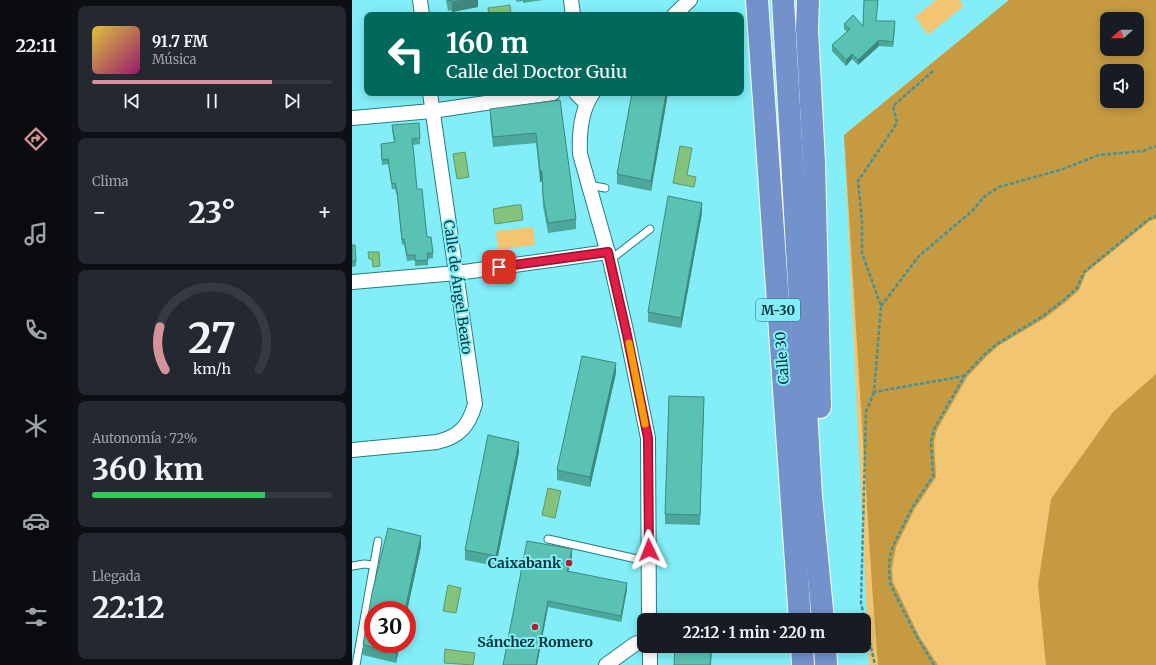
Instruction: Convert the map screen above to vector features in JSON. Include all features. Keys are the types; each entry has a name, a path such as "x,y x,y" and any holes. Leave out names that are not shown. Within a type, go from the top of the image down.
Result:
{"highway":[{"name":"Calle 30","path":"757,0 800,613"},
{"name":"Calle 30","path":"783,0 811,496 823,613"},
{"path":"808,0 807,29 820,339 822,596"},
{"path":"802,653 803,665"},
{"path":"825,653 826,665"}],"street":[{"path":"420,0 422,12"},
{"path":"571,0 573,12"},
{"path":"677,12 690,0"},
{"name":"Calle de Ángel Beato","path":"352,450 417,445 437,442 456,436 467,425 475,404 430,96"},
{"path":"352,118 432,111 533,96"},
{"path":"590,98 579,137 580,154 609,256 648,438 650,562 649,613"},
{"path":"352,282 457,273 609,256"},
{"path":"606,665 637,643"},
{"path":"650,653 650,665"}],"lane":[{"path":"588,185 605,188"},
{"path":"609,256 650,229"},
{"path":"548,539 650,562"},
{"path":"356,665 378,541"},
{"path":"352,566 364,564 374,565"}],"path":[{"path":"875,665 861,603 866,412 874,392 881,306 862,253 862,221 858,181 897,123 893,106 933,71"},
{"path":"881,306 919,256 972,211 985,196 999,187 1060,170 1099,155 1143,151 1156,146"},
{"path":"934,665 917,637 890,583 890,556 912,508 933,476 931,442 934,429 965,376 997,344 1043,316 1065,299 1077,288 1084,272 1149,218 1156,216"},
{"path":"874,392 965,376"}],"shaded area":[{"path":"936,0 959,0 964,6 928,35 915,17"},
{"path":"1009,0 1156,0 1156,665 869,665 868,653 871,653 871,613 867,613 844,135"},
{"path":"1009,0 1156,0 1156,219 1150,221 1086,273 1079,290 1067,301 1045,318 998,346 967,377 937,430 934,442 936,477 914,510 896,547 892,568 893,582 919,636 938,665 878,665 844,135"},
{"path":"510,5 511,12 489,12 488,8"},
{"path":"680,146 692,148 687,175 696,177 694,187 673,183"},
{"path":"465,152 469,177 457,179 453,154"},
{"path":"521,205 523,220 495,224 493,209"},
{"path":"533,227 535,245 498,250 496,231"},
{"path":"368,252 379,252 380,266 373,267 372,259 369,259"},
{"path":"1156,374 1156,665 1046,665 1038,585 1051,499 1113,412"},
{"path":"548,488 561,491 555,518 542,515"},
{"path":"448,585 461,588 456,613 443,611"},
{"path":"445,649 475,653 473,665 444,663"}],"building":[{"path":"451,0 463,0 452,2"},
{"path":"864,0 878,0 876,21 895,21 893,42 879,40 858,60 852,54 846,60 832,45 850,29 844,24 853,15 863,26"},
{"path":"631,96 665,96 651,181 617,174"},
{"path":"560,100 576,219 548,223 543,196 542,171 540,171 536,133 493,137 490,109"},
{"path":"419,123 420,138 412,139 417,189 422,189 427,237 431,237 433,253 427,253 428,260 415,261 415,255 407,255 404,239 402,240 397,191 395,183 392,184 388,159 382,160 381,144 395,142 392,125"},
{"path":"668,196 702,203 681,318 648,312"},
{"path":"352,245 355,245 356,261 352,261"},
{"path":"582,356 616,363 590,477 557,470"},
{"path":"669,396 704,397 700,515 665,514"},
{"path":"488,435 519,442 496,556 465,550"},
{"path":"388,528 421,536 407,601 371,601"},
{"path":"527,541 572,549 567,571 627,583 621,616 548,601 536,665 503,665"},
{"path":"675,653 711,653 710,665 674,665"}],"slow traffic":[{"path":"629,343 645,424"}],"place":[{"name":"Caixabank","path":"569,563"},
{"name":"Sánchez Romero","path":"535,627"}],"route":[{"path":"499,267 608,252 648,438 649,550"}]}
